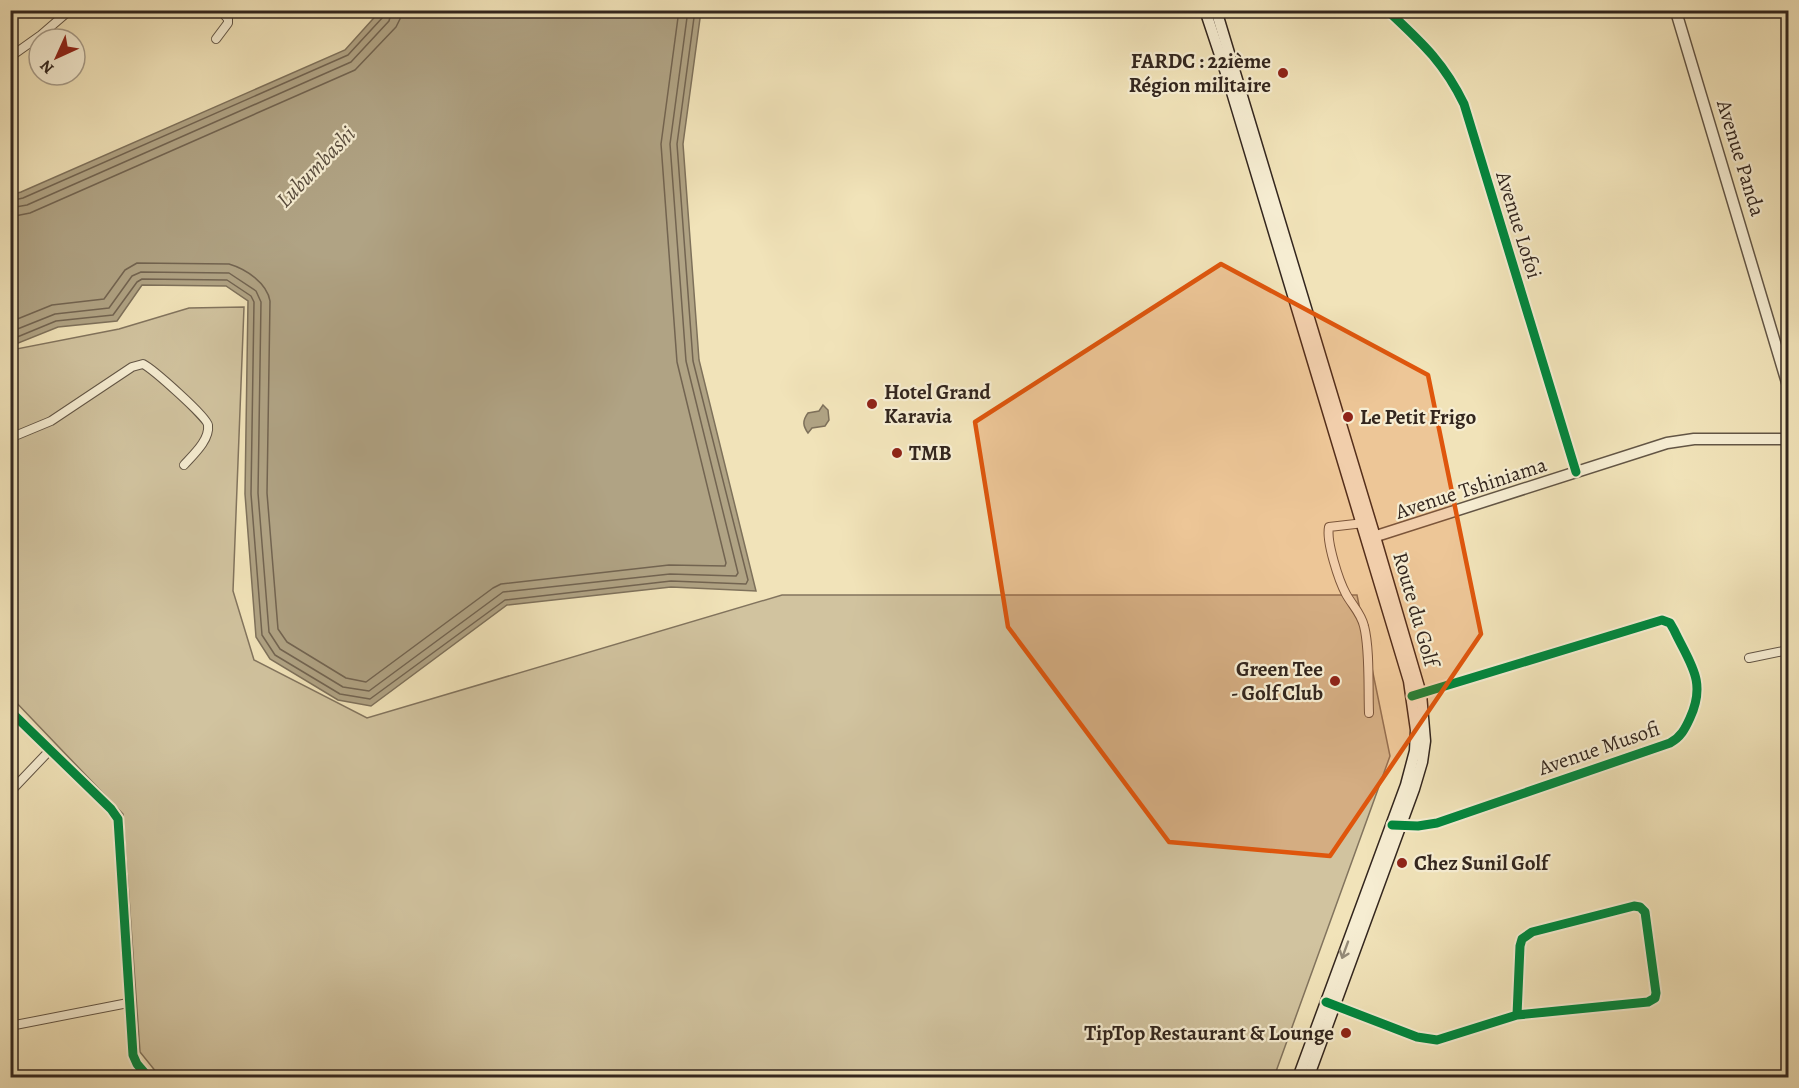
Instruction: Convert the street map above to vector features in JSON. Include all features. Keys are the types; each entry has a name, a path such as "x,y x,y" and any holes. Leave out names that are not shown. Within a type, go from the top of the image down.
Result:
{"main road":[{"path":"1205,10 1367,522"},
{"name":"Route du Golf","path":"1216,10 1367,522 1425,731 1422,762 1396,826 1331,1004 1308,1077"},
{"name":"Avenue Panda","path":"1678,11 1788,386"},
{"name":"Avenue Tshiniama","path":"1371,538 1667,443 1788,440"},
{"path":"1298,1077 1331,1004"}],"street":[{"path":"10,57 70,10"},
{"path":"216,39 228,23 228,19 220,10"},
{"name":"Avenue Lofoi","path":"1387,10 1440,63 1464,104 1576,472"},
{"path":"10,438 51,421 132,367 143,364 196,410 208,426 204,440 184,465"},
{"path":"1367,522 1329,527 1328,532 1329,543 1343,587 1359,612 1365,629 1369,714"},
{"name":"Avenue Musofi","path":"1396,826 1437,823 1665,746 1682,734 1696,705 1698,692 1696,678 1674,630 1670,623 1662,620 1416,695"},
{"path":"1749,658 1788,650"},
{"path":"10,711 111,809 117,819 126,936 128,1003 135,1060 148,1077"},
{"path":"10,792 51,749"},
{"path":"1331,1004 1429,1040 1437,1040 1517,1016 1648,1002 1655,998 1656,993 1647,914 1634,906 1524,936 1520,946 1517,1016"},
{"path":"10,1026 128,1003"}],"highlighted area":[{"path":"1221,264 1428,375 1481,634 1330,856 1169,842 1008,627 975,422"}],"shaded area":[{"path":"244,307 233,591 254,660 367,718 782,595 1357,595 1390,756 1274,1077 161,1078 140,1052 123,814 11,697 11,350 119,329 189,308"}],"water":[{"name":"Lubumbashi","path":"381,10 701,11 683,144 699,360 756,591 671,587 507,605 371,706 338,700 270,659 256,637 245,494 248,301 226,286 142,285 117,321 58,327 11,346 10,195 345,50"},
{"path":"823,405 828,410 829,420 825,426 812,428 808,433 804,423 806,416 808,413 819,411"}],"cycle path":[{"path":"1387,10 1421,42 1448,76 1464,104 1576,472"},
{"path":"1392,825 1418,826 1437,823 1670,743 1680,735 1690,718 1695,705 1697,683 1691,663 1670,623 1662,620 1412,696"},
{"path":"10,711 111,809 118,819 133,1055 137,1064 149,1078"},
{"path":"1326,1002 1417,1037 1437,1040 1517,1015 1648,1002 1655,998 1656,993 1645,912 1640,907 1634,906 1532,932 1522,939 1517,1015"}],"place":[{"name":"FARDC : 22ième Région militaire","path":"1283,73"},
{"name":"Hotel Grand Karavia","path":"872,404"},
{"name":"Le Petit Frigo","path":"1348,417"},
{"name":"TMB","path":"897,453"},
{"name":"Green Tee - Golf Club","path":"1335,681"},
{"name":"Chez Sunil Golf","path":"1402,863"},
{"name":"TipTop Restaurant & Lounge","path":"1346,1033"}]}
